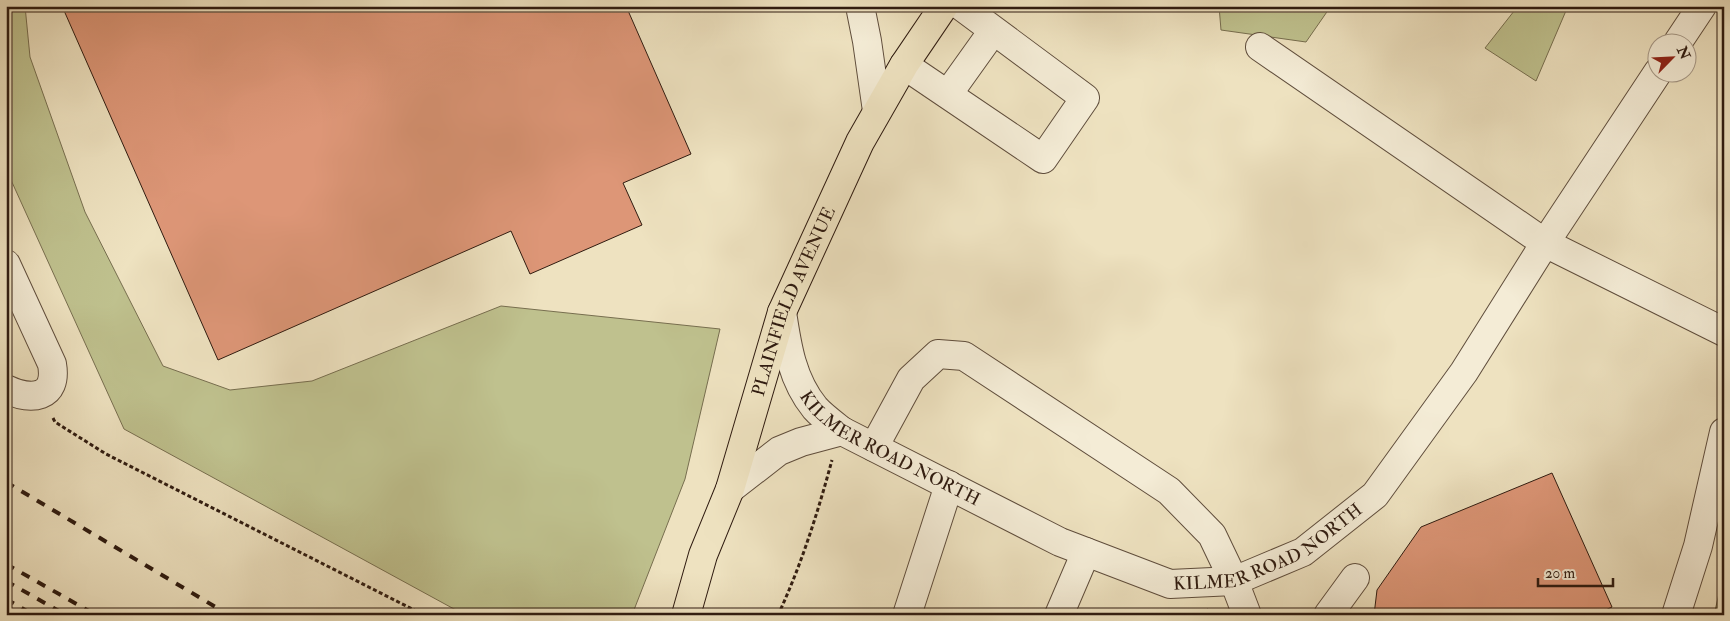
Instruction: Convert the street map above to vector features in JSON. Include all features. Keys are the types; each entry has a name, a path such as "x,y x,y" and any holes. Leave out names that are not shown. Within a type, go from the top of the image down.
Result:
{"main road":[{"name":"PLAINFIELD AVENUE","path":"686,615 702,555 730,489 782,312 840,184 877,111 904,65 944,6"}],"street":[{"path":"860,6 877,111"},
{"path":"904,65 1043,159 1085,98 961,6"},
{"path":"1685,32 1702,6"},
{"path":"948,94 993,31"},
{"path":"1260,47 1545,243 1724,332"},
{"name":"KILMER ROAD NORTH","path":"782,312 789,355 799,385 816,409 842,431 1060,542 1086,552 1170,584 1234,581 1303,552 1375,495 1464,372 1545,243 1651,82"},
{"path":"6,264 52,364 53,374 51,383 42,395 30,397 6,389"},
{"path":"874,447 912,379 938,354 964,356 1168,491 1212,535 1234,581 1247,615"},
{"path":"730,489 779,450 842,431"},
{"path":"1676,615 1698,546 1724,432"},
{"path":"907,615 949,485"},
{"path":"1059,615 1086,552"},
{"path":"1328,615 1355,578"}],"path":[{"path":"42,395 55,422 106,454 424,615"},
{"path":"778,615 789,592 820,506 833,458"}],"green space":[{"path":"6,6 25,6 30,57 85,212 163,366 230,390 312,381 501,306 720,329 685,479 632,615 465,615 124,429 6,169"},
{"path":"1219,6 1331,6 1306,42 1221,30"},
{"path":"1518,6 1568,6 1536,81 1485,48"},
{"path":"1724,572 1724,615 1714,615"}],"building":[{"path":"62,6 626,6 691,154 623,183 642,225 530,274 511,231 218,360"},
{"path":"1552,473 1612,607 1595,615 1374,615 1377,590 1421,527"},
{"path":"1208,609 1210,615 1193,615"}],"railway":[{"path":"6,482 229,615"},
{"path":"6,564 96,615"},
{"path":"6,581 66,615"},
{"path":"6,599 34,615"}]}
